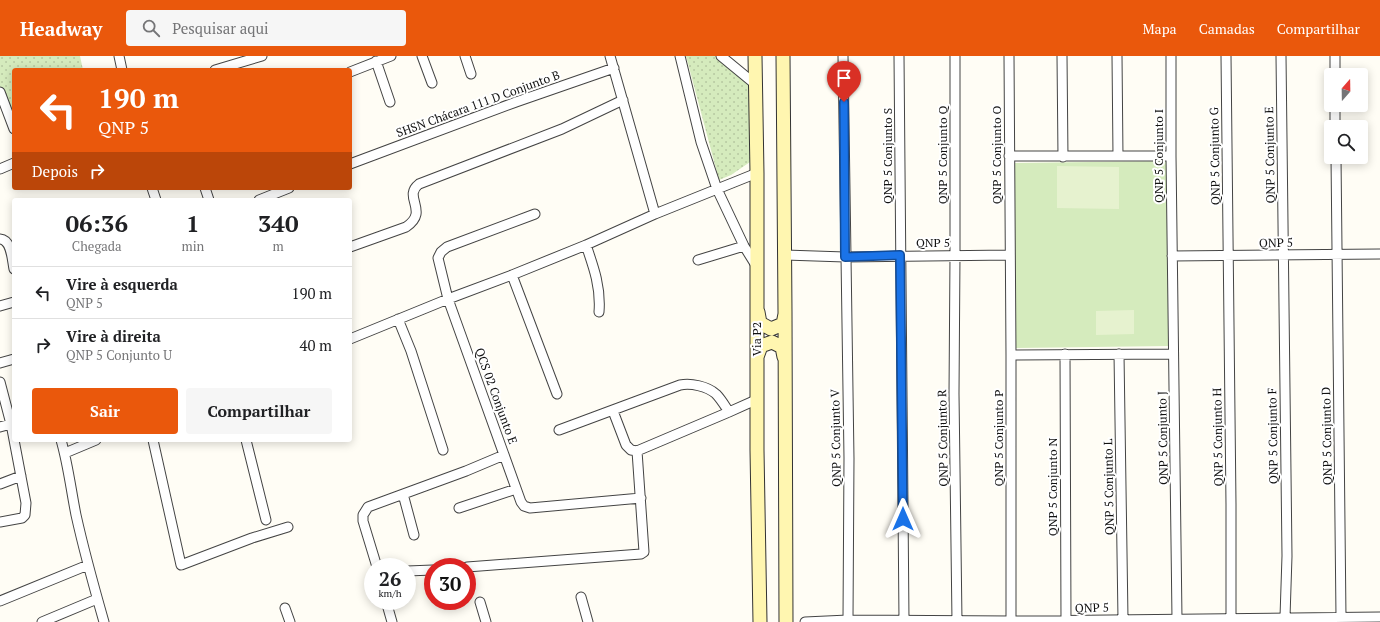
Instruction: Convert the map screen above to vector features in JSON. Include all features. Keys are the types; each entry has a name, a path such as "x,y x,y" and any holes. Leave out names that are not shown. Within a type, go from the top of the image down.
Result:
{"main road":[{"name":"Via P2","path":"755,56 757,173 757,450 760,622"},
{"path":"783,56 786,622"},
{"path":"757,311 760,323 772,329 783,324 785,312"},
{"path":"757,357 761,346 772,342 782,347 784,359"}],"street":[{"path":"119,56 122,68"},
{"path":"222,68 262,56"},
{"path":"352,71 391,56"},
{"path":"422,56 432,84"},
{"path":"465,56 471,74"},
{"path":"610,56 655,214"},
{"path":"680,56 701,142 717,190 744,246 757,267"},
{"path":"721,56 755,84"},
{"name":"QNP 5 Conjunto V","path":"843,56 849,458 848,620"},
{"name":"QNP 5 Conjunto S","path":"899,56 904,620"},
{"name":"QNP 5 Conjunto Q","path":"954,56 955,255"},
{"name":"QNP 5 Conjunto O","path":"1008,56 1010,255"},
{"path":"1062,56 1063,157"},
{"path":"1117,56 1118,156"},
{"name":"QNP 5 Conjunto I","path":"1171,56 1172,256"},
{"name":"QNP 5 Conjunto G","path":"1226,56 1228,256"},
{"name":"QNP 5 Conjunto E","path":"1281,56 1283,254"},
{"path":"1335,56 1335,68"},
{"path":"376,62 390,102"},
{"name":"SHSN Chácara 111 D Conjunto B","path":"352,163 516,102 614,68"},
{"path":"0,92 12,123"},
{"path":"352,247 406,227 413,222 416,216 416,208 413,193 419,184 562,129 623,100"},
{"path":"1009,156 1171,156"},
{"path":"0,169 12,164"},
{"name":"QNP 5 Conjunto D","path":"1336,164 1341,617"},
{"path":"352,338 586,245 655,214 757,173"},
{"path":"263,198 284,190"},
{"name":"QCS 02 Conjunto E","path":"535,214 447,247 441,252 438,258 448,299 516,489 521,502 524,506 530,508 641,498"},
{"path":"0,239 7,242 12,260"},
{"path":"586,245 594,265 600,290 599,312"},
{"path":"698,260 744,246"},
{"name":"QNP 5 Conjunto F","path":"1283,254 1287,556 1286,617"},
{"name":"QNP 5","path":"1172,256 1380,254"},
{"name":"QNP 5","path":"785,255 845,257 900,255 1010,255"},
{"name":"QNP 5 Conjunto R","path":"955,255 954,394 957,621"},
{"name":"QNP 5 Conjunto P","path":"1010,255 1011,621"},
{"name":"QNP 5 Conjunto J","path":"1172,256 1177,619"},
{"name":"QNP 5 Conjunto H","path":"1228,256 1231,618"},
{"path":"512,275 557,394"},
{"path":"0,306 12,303"},
{"path":"398,319 411,351 443,450"},
{"name":"QNP 5 Conjunto N","path":"1064,354 1066,621"},
{"name":"QNP 5 Conjunto L","path":"1119,354 1123,619"},
{"path":"1011,355 1173,354"},
{"path":"0,363 12,360"},
{"path":"0,382 12,429"},
{"path":"559,430 680,385 689,384 717,395 729,412"},
{"path":"612,411 626,445 631,450 637,451 758,398"},
{"path":"0,427 11,424"},
{"path":"0,522 22,518 25,515 26,503 14,442"},
{"path":"61,442 88,565 104,622"},
{"path":"64,453 91,442"},
{"path":"152,442 181,565 252,538 288,527"},
{"path":"246,442 266,520"},
{"path":"476,566 641,554 644,552 637,451"},
{"path":"374,558 363,521 363,515 368,507 504,455"},
{"path":"0,484 21,476"},
{"path":"459,508 516,489"},
{"path":"403,494 414,534"},
{"path":"0,601 88,565"},
{"path":"581,597 588,622"},
{"path":"42,622 97,598"},
{"path":"480,602 486,622"},
{"path":"285,608 290,622"},
{"path":"389,610 392,622"},
{"name":"QNP 5","path":"805,622 848,620 1066,621 1123,619 1380,617"}],"green space":[{"path":"0,56 80,56 83,68 12,68 12,124 0,92"},
{"path":"686,56 717,56 750,83 750,162 731,175 719,180"},
{"path":"1166,161 1169,346 1016,348 1014,163"},
{"path":"1057,166 1119,167 1119,209 1057,208"},
{"path":"1134,310 1134,334 1096,335 1096,311"}],"route":[{"path":"844,102 845,257 900,255 903,519"}]}
